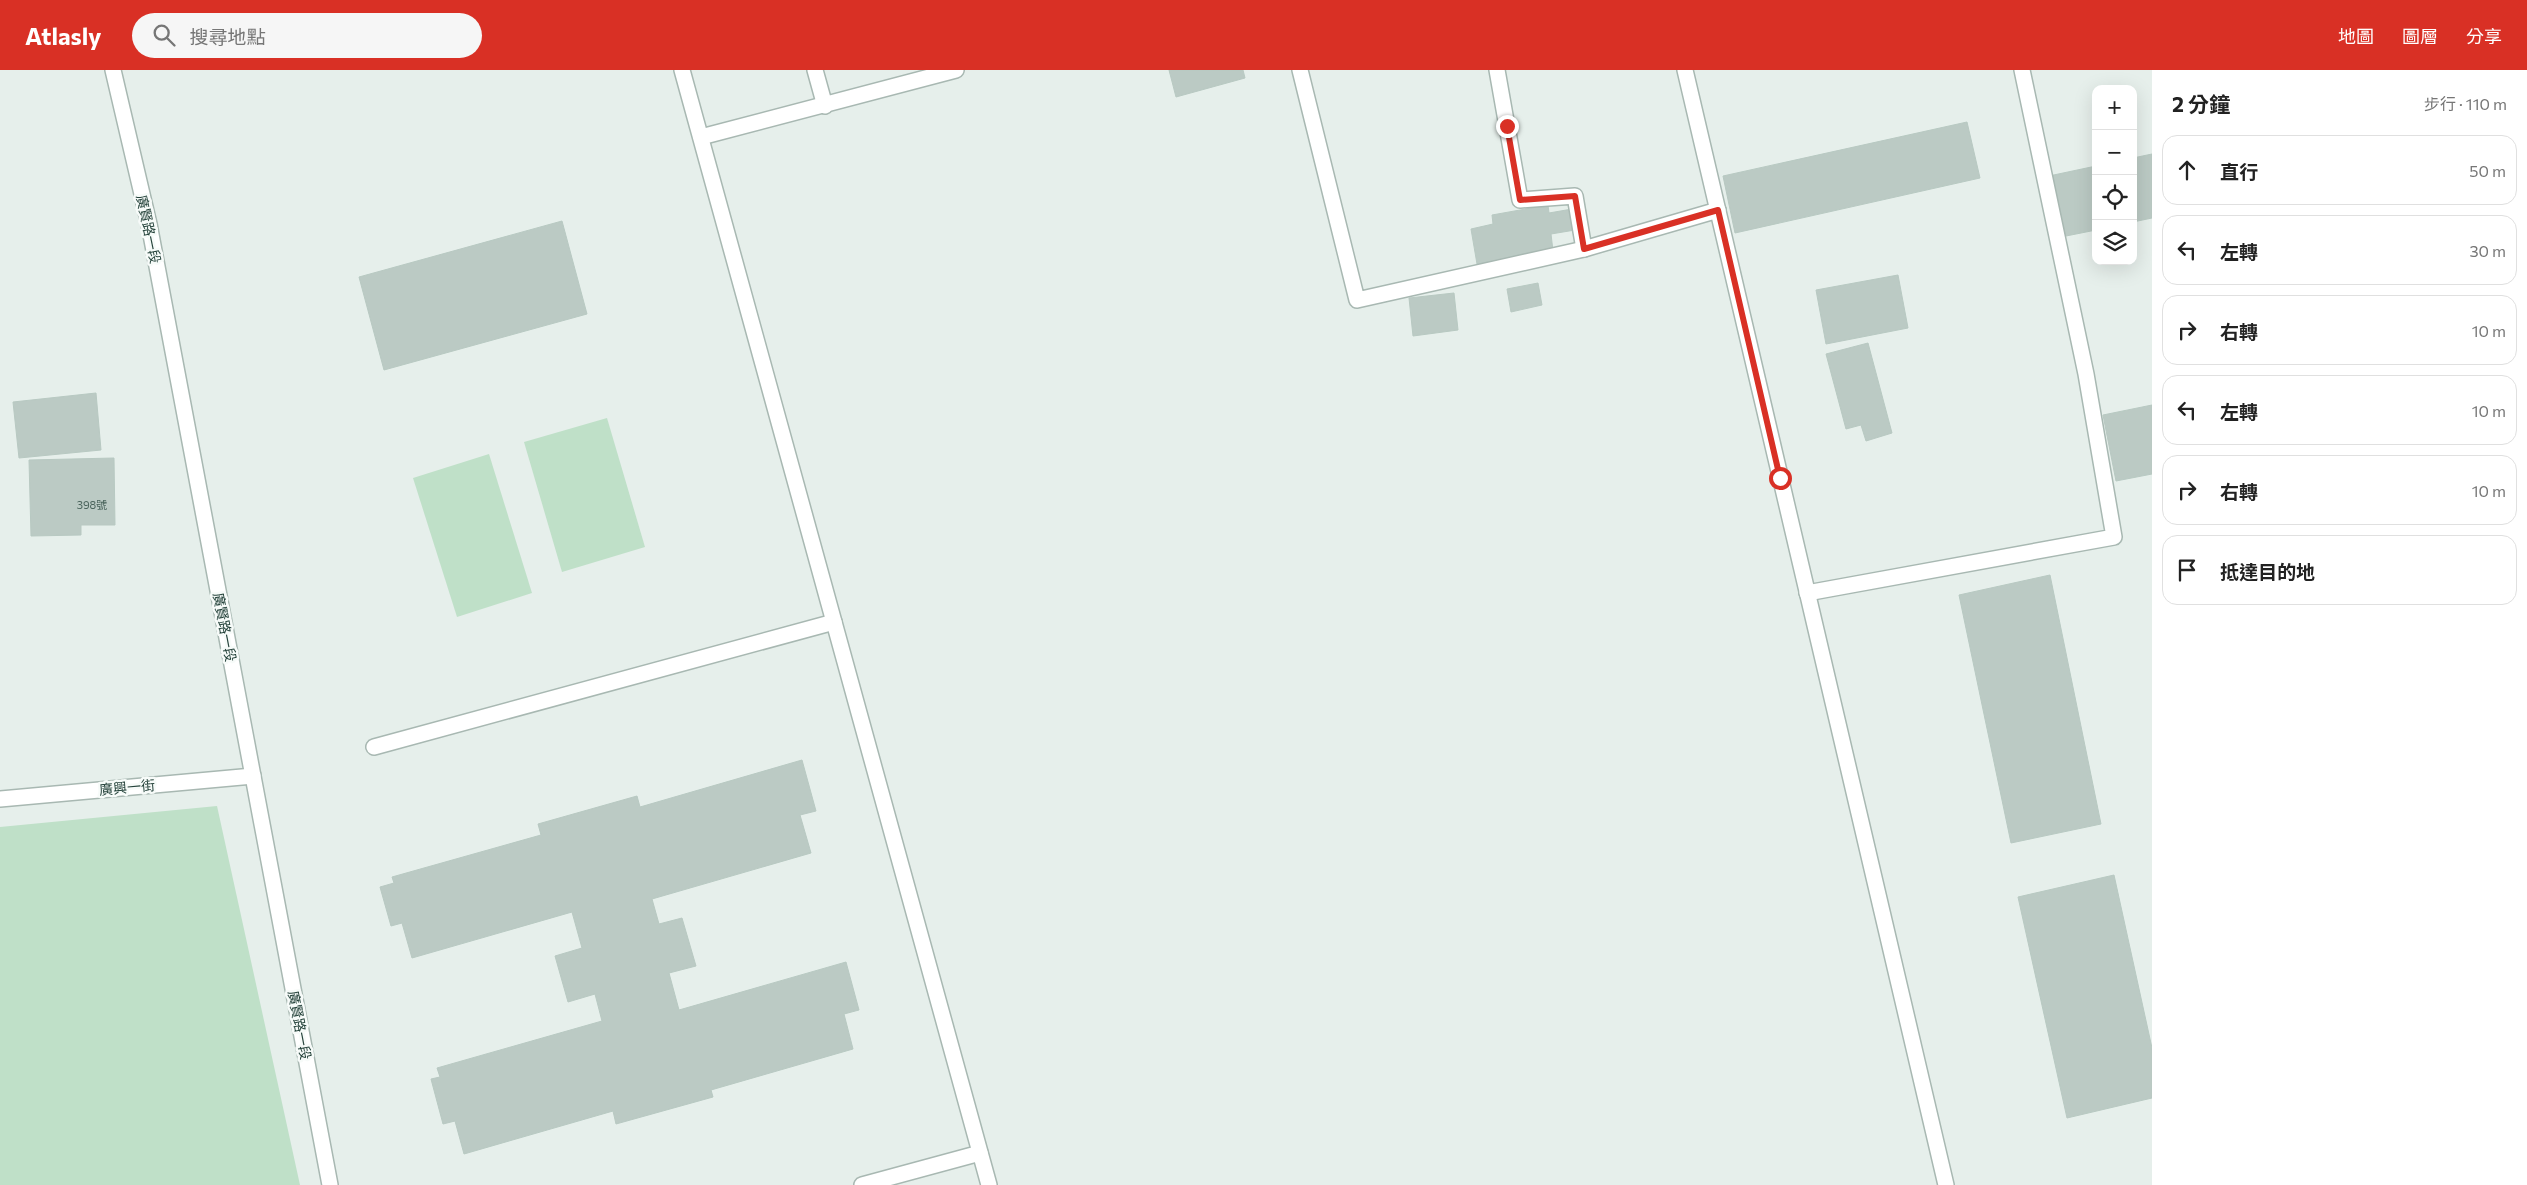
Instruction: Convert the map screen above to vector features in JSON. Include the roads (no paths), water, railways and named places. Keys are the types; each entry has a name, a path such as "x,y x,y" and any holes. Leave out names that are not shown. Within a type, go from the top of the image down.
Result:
{"street":[{"name":"廣賢路一段","path":"114,70 149,224 330,1185"},
{"path":"682,70 989,1185"},
{"path":"815,70 824,106"},
{"path":"701,137 956,70"},
{"path":"1300,70 1357,300 1584,249 1718,210"},
{"path":"1497,70 1520,200 1575,196 1584,249"},
{"path":"1685,70 1946,1185"},
{"path":"1807,593 2114,538 2086,374 2022,70"},
{"path":"374,747 834,622"},
{"name":"廣興一街","path":"0,799 253,776"},
{"path":"862,1185 980,1153"}]}
